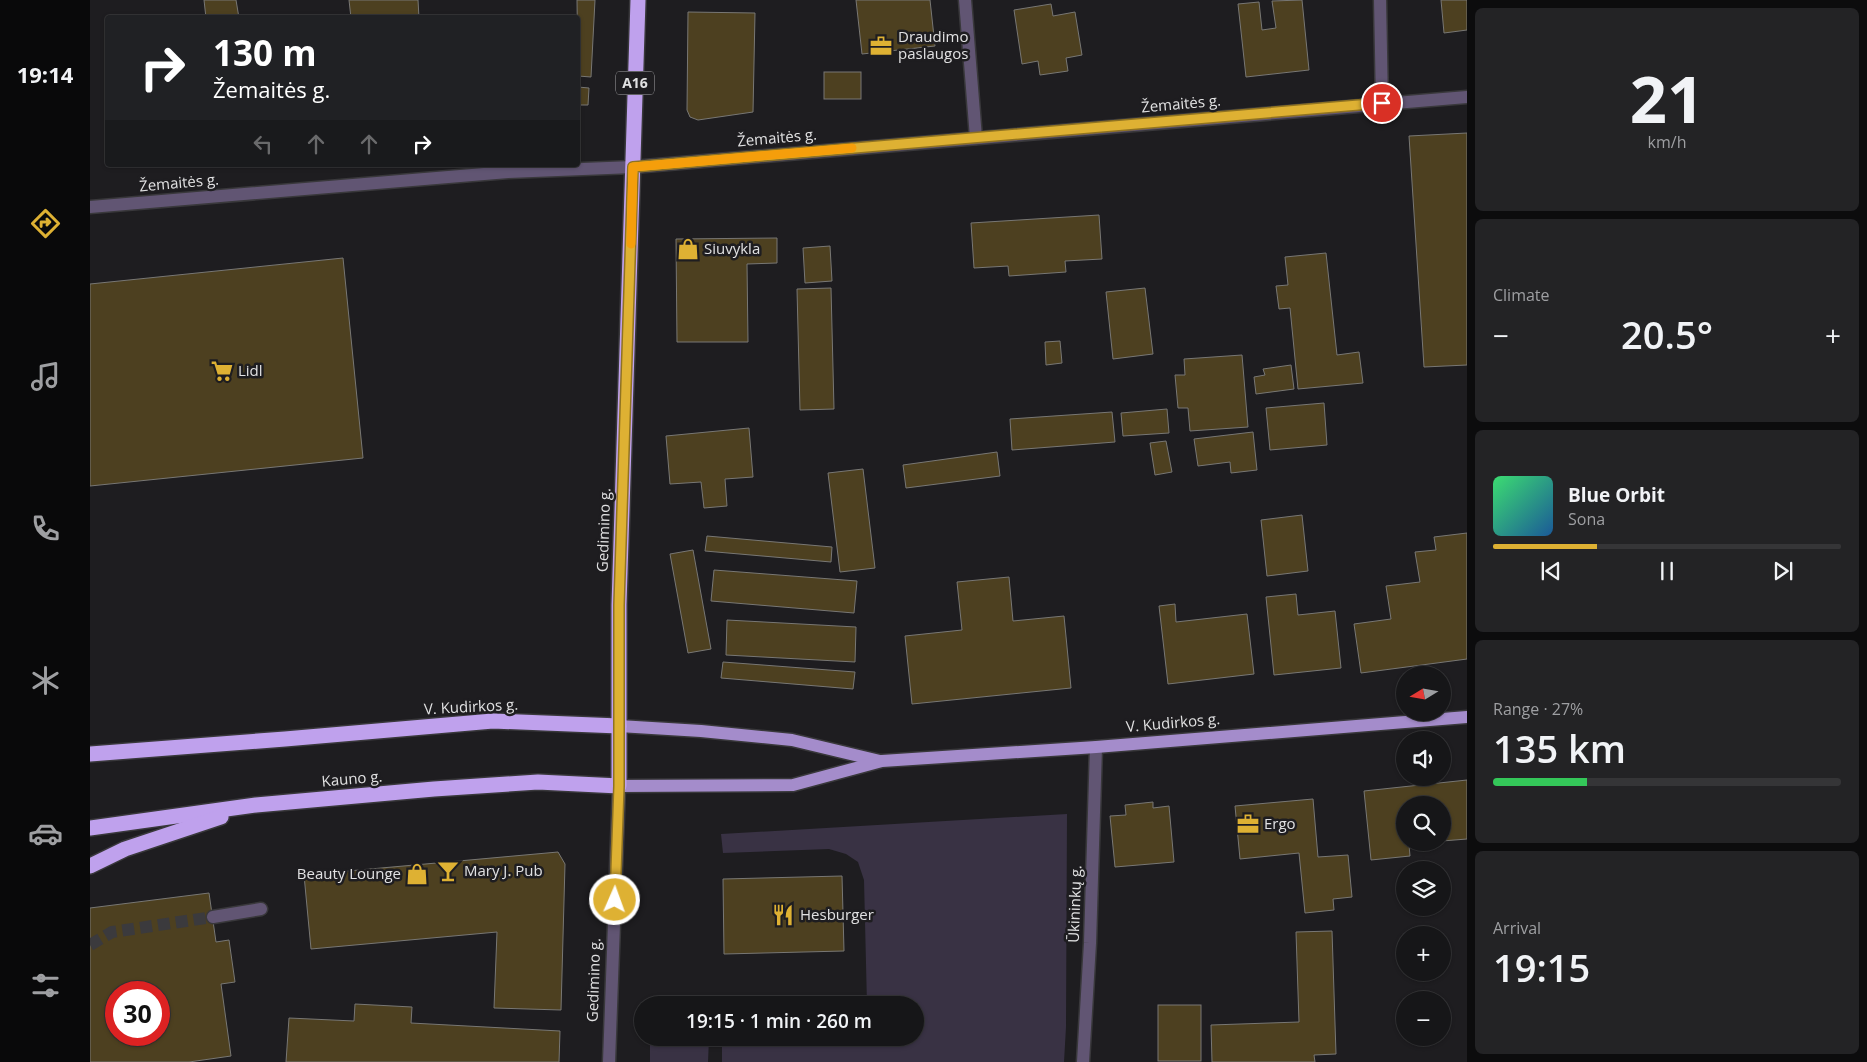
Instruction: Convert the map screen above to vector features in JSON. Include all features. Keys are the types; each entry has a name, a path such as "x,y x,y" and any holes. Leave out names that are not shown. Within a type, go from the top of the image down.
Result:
{"highway":[{"name":"Gedimino g.","path":"619,786 619,605 638,0"},
{"name":"V. Kudirkos g.","path":"90,754 493,720 619,726"},
{"name":"Kauno g.","path":"90,828 256,805 434,789 538,782 619,786"},
{"path":"90,866 125,849 256,805"}],"main road":[{"name":"V. Kudirkos g.","path":"619,786 792,785 882,761 1096,747 1467,717"},
{"name":"V. Kudirkos g.","path":"619,726 701,731 792,740 882,761"}],"street":[{"path":"965,0 976,138"},
{"path":"1380,0 1382,103"},
{"name":"Žemaitės g.","path":"90,207 508,172 633,167 1467,97"},
{"name":"Ūkininkų g.","path":"1083,1062 1090,934 1096,747"},
{"name":"Gedimino g.","path":"609,1062 619,786"},
{"path":"213,917 261,909"}],"shaded area":[{"path":"1067,814 1066,1027 1064,1062 722,1062 722,1046 924,1046 924,996 867,996 864,880 858,862 846,854 829,849 723,853 721,834"},
{"path":"650,1046 709,1046 708,1062 650,1062"}],"building":[{"path":"204,0 236,0 238,15 206,15"},
{"path":"349,0 418,0 419,15 351,15"},
{"path":"577,0 595,0 591,77 580,76 580,15 577,15"},
{"path":"856,0 930,0 935,46 862,54"},
{"path":"1302,0 1309,70 1246,77 1238,4 1259,2 1262,30 1276,28 1272,1"},
{"path":"1441,0 1467,0 1467,30 1444,33"},
{"path":"1051,4 1053,16 1075,12 1082,55 1066,58 1068,71 1040,75 1038,61 1022,64 1014,10"},
{"path":"688,12 755,13 753,112 698,120 690,117 687,110"},
{"path":"824,72 861,72 861,99 824,99"},
{"path":"580,87 589,88 588,105 580,105"},
{"path":"1467,133 1467,365 1424,367 1409,136"},
{"path":"1099,215 1102,259 1065,261 1066,272 1009,276 1008,266 974,268 971,223"},
{"path":"777,238 777,263 747,264 748,342 677,342 676,239"},
{"path":"830,246 832,281 805,283 803,248"},
{"path":"1326,253 1337,355 1359,352 1363,383 1298,389 1290,308 1279,309 1276,286 1288,285 1285,257"},
{"name":"Lidl","path":"343,258 363,458 90,486 90,284"},
{"path":"831,288 834,409 800,410 797,289"},
{"path":"1145,288 1153,354 1113,359 1106,292"},
{"path":"1060,341 1062,363 1046,365 1045,342"},
{"path":"1242,355 1248,427 1190,431 1188,408 1178,408 1175,375 1185,375 1184,359"},
{"path":"1291,365 1294,389 1256,394 1254,377 1265,375 1263,369"},
{"path":"1324,403 1327,445 1270,450 1266,408"},
{"path":"1167,409 1169,433 1123,436 1121,413"},
{"path":"1112,412 1115,442 1012,450 1010,419"},
{"path":"749,428 753,477 725,479 727,506 704,508 701,482 670,484 666,436"},
{"path":"1253,432 1257,470 1231,473 1230,462 1198,466 1194,439"},
{"path":"1166,441 1172,472 1155,475 1150,443"},
{"path":"997,452 1000,476 906,488 903,465"},
{"path":"863,469 875,568 840,572 828,473"},
{"path":"1302,515 1308,571 1267,576 1261,520"},
{"path":"1467,533 1467,659 1414,666 1396,666 1396,668 1361,673 1354,624 1391,619 1386,586 1420,582 1415,552 1436,550 1434,537"},
{"path":"707,536 832,547 831,562 705,551"},
{"path":"693,550 711,649 688,653 670,554"},
{"path":"714,570 857,581 854,613 711,601"},
{"path":"1009,577 1013,621 1064,616 1071,688 912,704 905,636 962,630 957,582"},
{"path":"1296,594 1298,615 1335,611 1341,668 1274,675 1266,597"},
{"path":"1175,604 1176,622 1247,614 1254,674 1168,684 1159,606"},
{"path":"727,620 856,627 855,662 726,655"},
{"path":"723,662 855,672 853,689 721,678"},
{"path":"1467,780 1467,839 1451,840 1451,796 1396,796 1396,851 1410,851 1410,856 1371,860 1364,791 1411,786 1451,786 1451,782"},
{"path":"1313,799 1318,857 1348,855 1352,897 1333,899 1334,910 1305,913 1299,853 1240,859 1235,806"},
{"path":"1153,802 1153,808 1169,806 1174,862 1115,867 1110,816 1126,815 1125,805"},
{"path":"558,852 565,864 561,1010 494,1008 497,932 311,949 304,875"},
{"name":"Hesburger","path":"842,876 844,951 724,954 723,879"},
{"path":"209,893 216,942 229,940 235,982 221,984 231,1056 189,1062 90,1062 90,908"},
{"path":"1332,931 1336,1054 1314,1055 1315,1062 1212,1062 1211,1025 1299,1022 1296,932"},
{"path":"355,1004 412,1007 411,1023 560,1031 559,1062 286,1062 289,1018 354,1021"},
{"path":"1158,1005 1201,1005 1201,1061 1158,1061"}],"tunnel":[{"path":"90,945 112,932 213,917"}],"slow traffic":[{"path":"631,244 633,167 852,148"}],"place":[{"name":"Draudimo paslaugos","path":"881,46"},
{"name":"Siuvykla","path":"688,249"},
{"name":"Lidl","path":"222,371"},
{"name":"Ergo","path":"1248,824"},
{"name":"Mary J. Pub","path":"448,871"},
{"name":"Beauty Lounge","path":"417,874"},
{"name":"Hesburger","path":"783,915"}],"route":[{"path":"615,900 619,786 619,605 633,167 1382,103"}]}
